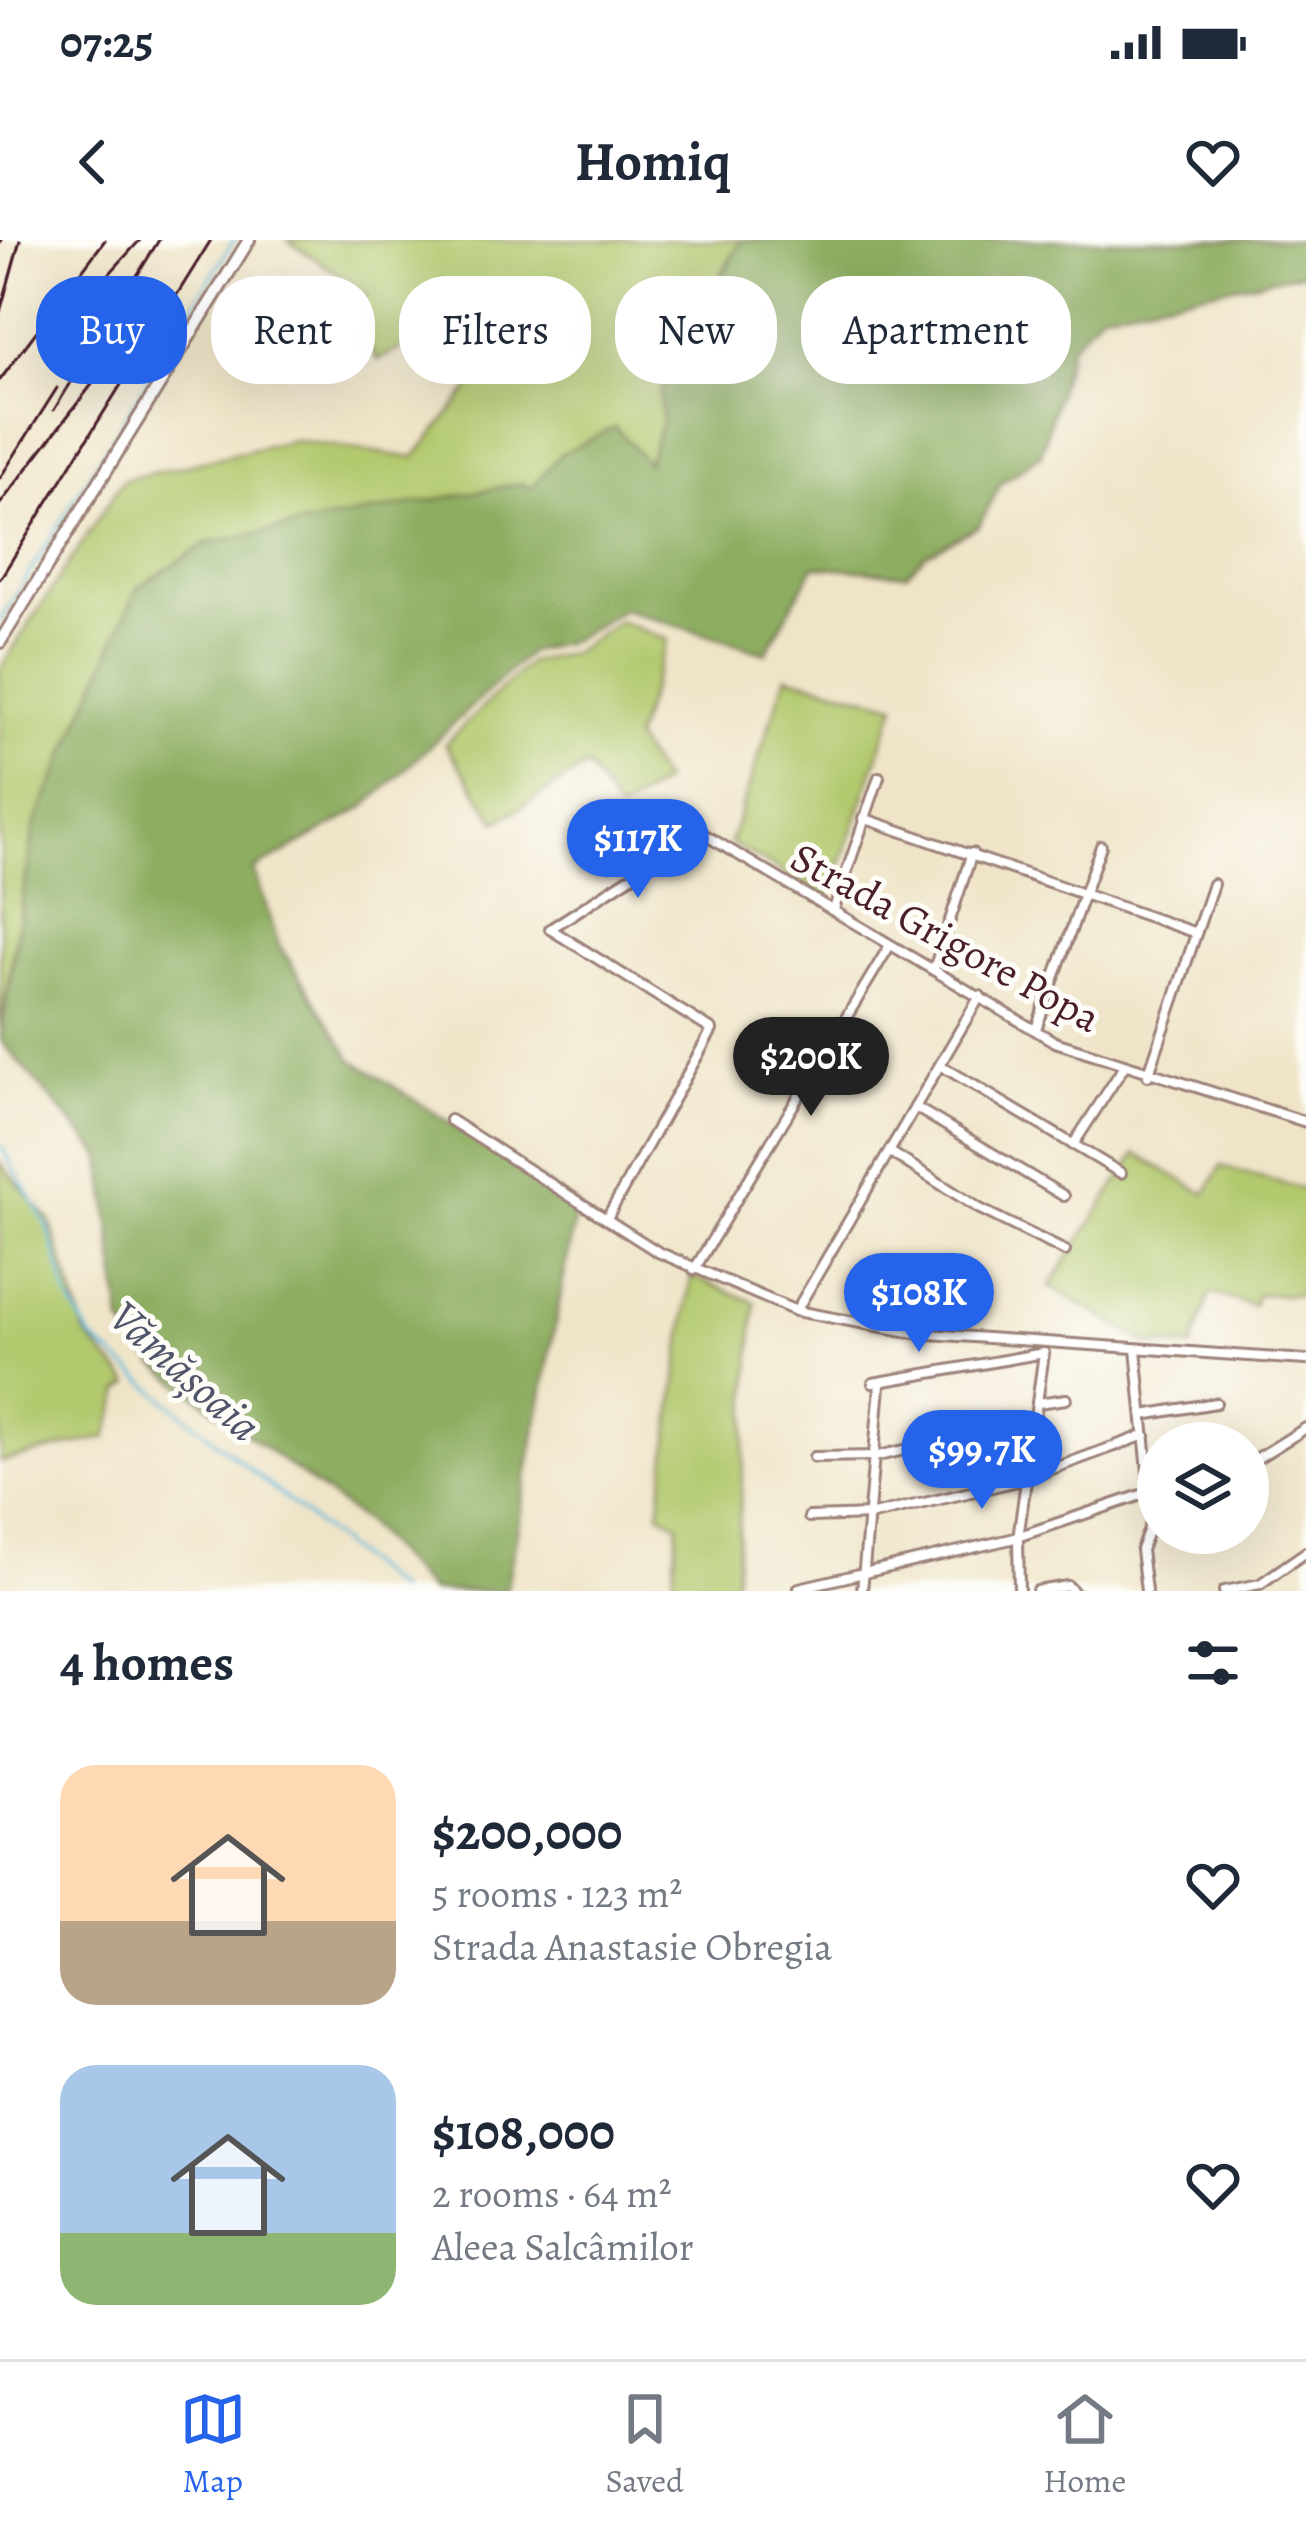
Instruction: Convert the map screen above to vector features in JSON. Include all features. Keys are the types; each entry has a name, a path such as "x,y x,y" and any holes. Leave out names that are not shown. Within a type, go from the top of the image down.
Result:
{"main road":[{"path":"0,642 249,240"}],"street":[{"path":"834,909 879,777"},
{"path":"863,818 1196,933"},
{"name":"Strada Grigore Popa","path":"607,1219 712,1030 550,929 700,832 1072,1050 1306,1122"},
{"path":"1036,1029 1101,846"},
{"path":"934,969 972,853"},
{"path":"1148,1076 1213,884"},
{"path":"694,1270 890,945"},
{"path":"796,1311 980,996"},
{"path":"940,1065 1121,1173"},
{"path":"1073,1145 1123,1068"},
{"path":"915,1107 1064,1196"},
{"path":"450,1120 694,1270 796,1311 915,1333 1306,1360"},
{"path":"890,1152 980,1209 1065,1251"},
{"path":"1136,1349 1144,1422"},
{"path":"862,1591 877,1384 1034,1351 1047,1358 1018,1538 1019,1591"},
{"path":"1038,1403 1066,1400"},
{"path":"1143,1415 1216,1403"},
{"path":"814,1457 874,1456 1035,1420"},
{"path":"1269,1451 1306,1428"},
{"path":"809,1516 869,1516 1027,1477 1137,1438"},
{"path":"799,1588 1018,1538 1137,1497"},
{"path":"1225,1591 1260,1584 1306,1552"},
{"path":"1141,1554 1146,1591"},
{"path":"1037,1591 1068,1586 1073,1591"}],"green space":[{"path":"287,240 741,240 720,276 615,276 615,384 682,384 638,520 529,489 138,587 35,825 0,1028 0,669 123,480 294,440 414,458 469,384 591,384 591,276 399,276 399,349 378,360 375,276 341,276"},
{"path":"741,240 1306,240 1306,272 1102,312 1071,345 1071,276 801,276 801,384 1060,384 1041,454 1001,483 979,526 926,554 906,574 814,566 766,653 623,609 572,640 529,652 365,807 254,870 279,945 353,1060 577,1205 506,1591 430,1591 364,1522 156,1366 122,1324 102,1157 0,1040 35,825 138,587 208,543 523,483 530,489 561,454 615,427 647,463 662,422 660,393 665,384 777,384 777,276 722,276"},
{"path":"619,621 668,640 634,739 663,782 618,812 587,766 497,822 445,744 529,662 574,652"},
{"path":"786,676 896,704 829,898 730,843"},
{"path":"1136,1154 1206,1194 1221,1166 1306,1190 1306,1262 1299,1295 1257,1294 1253,1306 1210,1293 1192,1347 1148,1344 1050,1286"},
{"path":"0,1163 50,1221 86,1335 130,1384 121,1391 107,1437 0,1462"},
{"path":"691,1276 755,1302 734,1591 672,1591 678,1524 659,1513"}],"waterway":[{"name":"Vămășoaia","path":"0,621 234,240"},
{"name":"Vămășoaia","path":"0,1145 48,1227 67,1295 91,1338 397,1591"}],"railway":[{"path":"0,312 20,240"},
{"path":"0,380 105,240"},
{"path":"107,276 140,240"},
{"path":"54,410 159,240"},
{"path":"0,579 211,240"},
{"path":"0,504 92,384"},
{"path":"0,478 57,388"}]}
